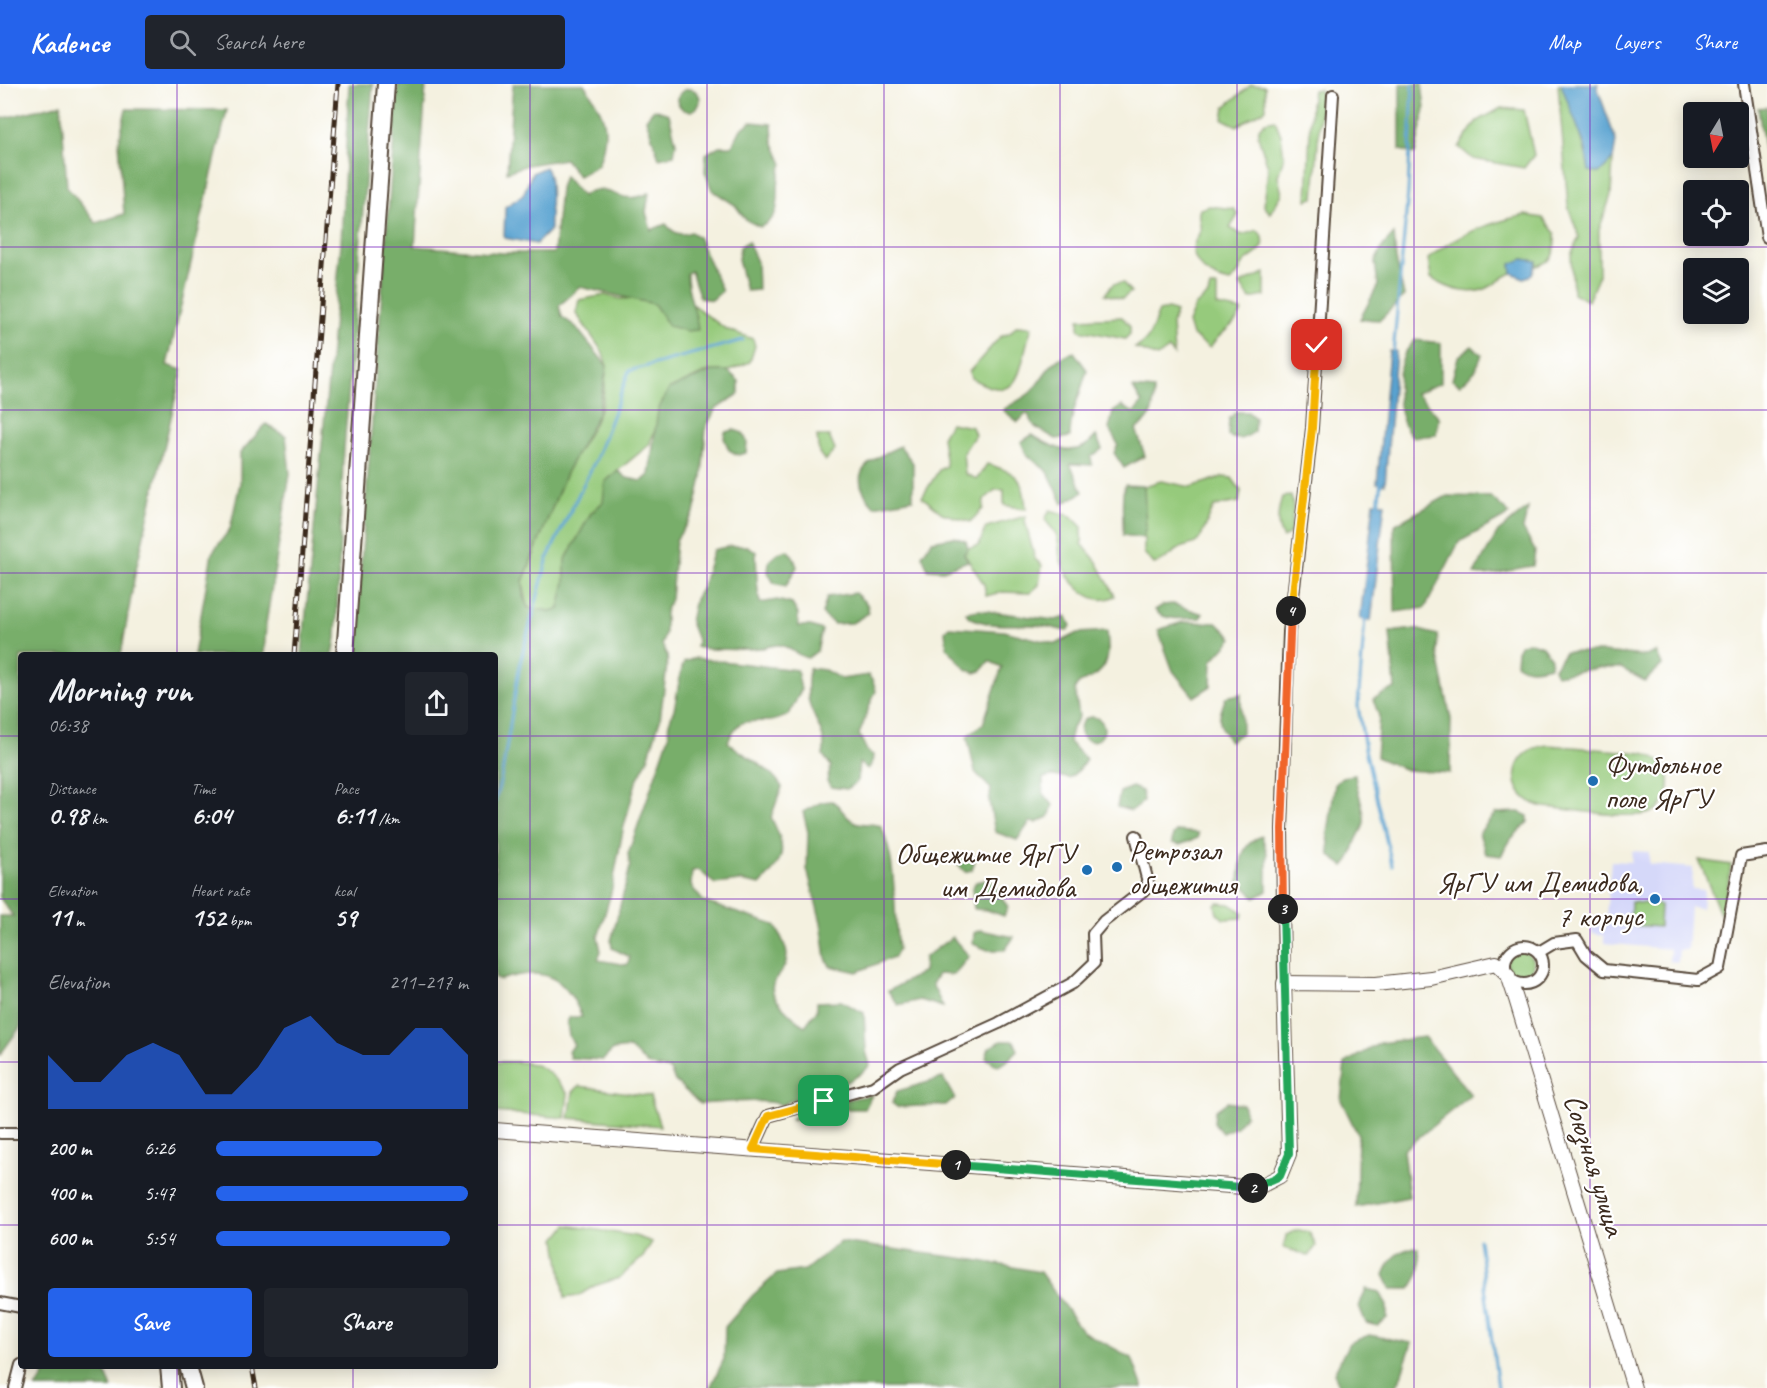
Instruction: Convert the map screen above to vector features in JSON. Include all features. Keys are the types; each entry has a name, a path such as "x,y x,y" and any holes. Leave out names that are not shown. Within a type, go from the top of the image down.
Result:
{"main road":[{"path":"345,652 386,84"},
{"path":"169,1369 171,1388"},
{"path":"189,1369 194,1388"}],"street":[{"path":"1744,84 1767,237"},
{"path":"498,1130 1257,1188 1280,1176 1289,1154 1282,829 1289,632 1312,428 1333,95"},
{"path":"753,1149 768,1116 873,1087 900,1068 999,1023 1073,983 1094,963 1093,934 1104,921 1149,886 1136,836"},
{"path":"1284,983 1376,984 1431,978 1501,960 1521,946 1539,952 1554,943 1577,940 1586,955 1604,970 1698,980 1720,968 1741,856 1767,852"},
{"path":"1508,975 1523,985 1536,981 1544,970 1539,952"},
{"name":"Союзная улица","path":"1501,960 1508,975 1634,1388"},
{"path":"0,1133 18,1133"},
{"path":"0,1303 18,1306"},
{"path":"15,1388 20,1369"}],"shaded area":[{"name":"ЯрГУ им Демидова, 7 корпус","path":"1632,851 1649,852 1649,864 1693,868 1692,889 1704,890 1702,908 1690,907 1687,950 1679,950 1678,962 1669,961 1670,949 1604,943 1604,935 1592,933 1592,926 1605,926 1611,861 1631,862"}],"green space":[{"path":"349,84 373,84 343,462 336,638 334,652 302,652 341,244"},
{"path":"398,84 426,84 415,246 502,253 554,253 560,188 564,176 582,196 599,190 628,198 649,193 646,212 651,230 666,224 677,233 691,232 698,237 722,291 712,300 700,298 691,271 687,273 688,288 698,330 686,331 669,326 654,304 580,287 559,306 562,317 575,326 607,366 598,414 566,473 523,581 528,608 550,611 559,609 565,582 565,561 591,513 603,502 605,482 618,471 627,478 642,481 649,475 658,410 669,389 712,371 728,371 739,381 739,394 716,409 706,427 702,478 694,513 676,540 671,599 665,612 665,633 662,644 668,658 660,719 648,759 636,782 623,830 611,893 598,937 601,951 598,960 627,965 630,957 612,948 611,941 630,867 628,854 669,736 669,725 684,662 695,658 797,670 801,690 789,715 771,721 750,721 740,724 728,742 771,773 782,787 771,817 780,838 779,860 760,885 740,881 715,884 699,870 692,871 691,886 704,902 775,925 787,955 786,963 773,985 773,991 776,999 799,1022 805,1026 817,1010 817,1002 841,1001 864,1013 866,1051 870,1065 851,1080 840,1085 804,1095 782,1105 754,1101 700,1104 675,1081 670,1070 648,1065 629,1048 613,1050 603,1060 570,1058 568,1051 574,1045 569,1036 567,1022 570,1017 582,1017 568,992 560,983 540,974 498,979 498,652 354,652"},
{"path":"513,84 584,84 602,114 604,123 604,142 598,165 578,176 565,159 527,165 507,172"},
{"path":"1400,84 1422,84 1425,109 1415,154 1400,150"},
{"path":"1558,84 1561,84 1574,116 1589,170 1599,173 1613,159 1611,195 1599,230 1599,275 1588,301 1573,293 1571,255 1579,237 1568,206"},
{"path":"1251,85 1265,86 1266,109 1237,126 1223,119 1225,107"},
{"path":"689,89 697,92 700,100 697,108 689,111 681,108 678,100 681,92"},
{"path":"1320,89 1314,198 1307,200 1311,104 1313,90"},
{"path":"61,104 67,187 96,223 124,214 119,141 126,109 227,110 167,365 182,370 135,574 122,652 18,652 18,1030 0,1055 0,916 13,916 0,898 0,119"},
{"path":"1767,107 1767,166 1758,108"},
{"path":"1501,108 1524,110 1534,155 1524,168 1473,159 1459,147 1476,122"},
{"path":"654,109 669,114 676,143 674,155 659,158 646,119"},
{"path":"1275,120 1281,135 1284,157 1278,176 1282,194 1270,213 1264,206 1268,167 1258,136 1259,128 1265,122"},
{"path":"751,122 772,124 773,141 783,164 778,182 777,208 769,222 760,227 746,220 735,205 712,190 705,172 706,154 719,146 732,146 741,129"},
{"path":"1209,206 1234,209 1238,215 1230,228 1242,235 1257,230 1264,241 1260,250 1244,263 1230,282 1206,272 1197,262 1193,249 1200,228 1200,209"},
{"path":"1525,215 1543,218 1555,233 1553,254 1548,261 1537,266 1537,261 1523,259 1511,264 1512,273 1484,290 1460,291 1431,278 1428,259 1439,250 1462,236 1486,226"},
{"path":"1394,234 1396,259 1404,296 1380,320 1360,319 1378,285 1375,262 1383,246"},
{"path":"748,241 757,262 758,290 746,291 738,259 740,247"},
{"path":"1265,273 1265,296 1250,299 1240,284"},
{"path":"1123,283 1131,292 1122,299 1105,294 1113,284"},
{"path":"1210,287 1217,287 1217,306 1242,311 1235,322 1217,338 1210,348 1192,335 1188,323 1195,306 1208,295"},
{"path":"605,295 621,299 682,297 726,329 753,339 755,346 750,362 728,371 708,371 672,388 649,445 610,477 603,502 591,513 565,561 565,582 559,609 550,611 528,608 523,582 566,473 594,424 602,404 607,366 602,351 576,313 579,300"},
{"path":"1168,309 1176,312 1172,324 1174,355 1169,349 1157,357 1135,348 1148,337 1159,311"},
{"path":"1122,317 1130,326 1130,334 1125,339 1079,330 1079,319"},
{"path":"1016,326 1032,327 1021,367 1017,378 1011,385 1002,388 989,386 971,378 969,372 1000,337 1010,333"},
{"path":"1415,340 1441,343 1441,383 1416,393 1439,417 1436,435 1413,437 1407,430 1400,410 1398,387 1401,364 1405,353"},
{"path":"1472,346 1482,355 1475,371 1460,385 1452,380 1458,357"},
{"path":"1074,352 1087,370 1074,411 1070,437 1056,439 1035,427 1027,413 1018,422 1003,410 1032,391 1054,363"},
{"path":"1133,388 1154,390 1154,403 1149,417 1136,429 1145,456 1124,468 1114,453 1118,444 1109,429 1113,412 1122,406 1134,413 1142,403"},
{"path":"1236,412 1248,412 1255,418 1254,432 1241,438 1228,436 1229,419"},
{"path":"950,423 972,427 975,435 963,453 965,474 977,479 987,464 1012,474 1021,483 1026,509 1004,505 1004,490 995,490 984,500 983,509 970,522 942,513 922,497 939,470 946,466 942,437"},
{"path":"266,424 286,436 290,474 266,624 264,652 195,652 212,553 230,529 240,483 240,453"},
{"path":"734,430 743,433 747,442 746,453 738,455 729,450 724,438 725,432"},
{"path":"1032,435 1065,450 1081,448 1096,436 1102,449 1091,457 1092,465 1070,464 1083,492 1063,504 1048,472 1027,455 1021,442"},
{"path":"817,436 829,436 835,450 825,461 819,453"},
{"path":"900,446 913,463 913,499 874,506 861,484 864,468 879,456"},
{"path":"1222,477 1232,478 1241,491 1239,502 1215,506 1198,541 1182,547 1154,564 1144,553 1144,486 1161,481 1191,487"},
{"path":"1125,485 1144,486 1146,527 1143,538 1123,535 1122,502"},
{"path":"1291,496 1293,510 1290,533 1283,538 1278,523 1279,507 1282,497"},
{"path":"1447,496 1491,497 1510,514 1459,542 1425,608 1395,612 1394,525"},
{"path":"1528,508 1523,529 1535,551 1533,566 1497,574 1474,574 1498,532"},
{"path":"1050,510 1071,516 1082,527 1082,544 1097,562 1115,596 1097,599 1089,596 1074,584 1063,567 1056,534 1045,519"},
{"path":"1026,516 1025,521 1035,559 1042,565 1039,585 1030,593 1001,592 986,596 984,584 964,554 968,548 979,545 986,527"},
{"path":"954,537 966,541 968,548 964,554 968,561 943,570 928,569 922,555 932,541"},
{"path":"730,546 747,546 756,552 760,603 777,600 792,604 798,614 798,626 811,626 822,630 817,651 808,658 779,645 737,649 696,647 697,640 690,622 695,599 702,588 713,550"},
{"path":"787,550 793,556 797,567 786,586 774,583 768,573 769,561 778,553"},
{"path":"855,593 867,604 869,613 852,623 834,624 822,614 827,597"},
{"path":"1173,604 1203,614 1200,618 1176,618 1164,616 1155,610 1163,605"},
{"path":"979,610 1055,620 1067,617 1071,626 1067,631 1037,625 992,624 976,620 968,616 966,612"},
{"path":"1183,622 1217,623 1233,638 1212,661 1211,686 1194,697 1173,671 1158,630"},
{"path":"949,627 1004,631 1056,644 1078,633 1107,631 1108,652 1105,664 1098,674 1080,683 1075,689 1079,717 1072,728 1069,742 1086,759 1079,770 1069,778 1052,776 1043,778 1043,793 1053,805 1049,817 1036,823 1030,822 1017,840 995,832 989,801 991,789 975,772 967,736 983,724 1002,667 989,661 981,671 975,673 966,669 947,648 945,631"},
{"path":"1415,629 1438,635 1437,651 1451,719 1450,773 1406,770 1376,757 1379,716 1373,699 1395,688 1390,632"},
{"path":"1531,642 1542,646 1551,658 1550,666 1528,669 1516,663 1517,651 1521,644"},
{"path":"1565,652 1602,652 1646,656 1656,652 1662,665 1645,681 1621,668 1598,668 1556,675 1554,668"},
{"path":"809,668 825,670 841,679 868,675 873,681 876,691 859,734 867,751 873,755 872,764 868,769 859,763 857,782 847,789 831,787 827,781 831,766 823,755 824,742 809,701"},
{"path":"1241,694 1242,733 1230,741 1220,724 1221,710 1226,697"},
{"path":"1092,717 1101,720 1104,729 1101,738 1092,741 1083,738 1080,729 1083,720"},
{"name":"Футбольное поле ЯрГУ","path":"1548,745 1644,753 1657,759 1666,769 1669,778 1669,790 1665,800 1653,812 1637,815 1611,815 1544,807 1531,802 1522,794 1517,785 1518,764 1524,755 1534,748"},
{"path":"1355,775 1364,811 1364,823 1351,857 1344,866 1330,856 1328,833 1335,784 1343,777"},
{"path":"1132,787 1142,791 1143,802 1131,811 1117,807 1120,792"},
{"path":"832,801 853,821 881,826 893,871 898,950 894,957 857,972 830,966 826,958 821,922 807,869 808,832 803,812 822,802"},
{"path":"1519,812 1528,816 1528,822 1511,839 1501,856 1486,854 1479,833 1496,813"},
{"path":"1177,831 1198,833 1198,838 1180,845 1172,843 1173,835"},
{"path":"1262,836 1267,853 1267,891 1255,898 1239,881 1240,867 1246,848"},
{"path":"958,855 976,857 972,870 965,872 957,863"},
{"path":"1699,860 1731,865 1724,911 1720,914"},
{"path":"990,879 1008,907 1004,916 987,910 974,909 972,888 976,882"},
{"path":"1631,902 1660,905 1659,927 1630,925"},
{"path":"1230,904 1243,912 1242,918 1225,919 1217,914 1215,905"},
{"path":"980,930 1014,937 1005,950 988,950 973,944 974,933"},
{"path":"952,937 969,956 954,975 938,974 932,984 943,1007 920,1000 898,1005 888,991 923,972 924,958"},
{"path":"1520,951 1529,955 1533,964 1529,973 1520,977 1511,973 1507,964 1511,955"},
{"path":"1424,1037 1471,1095 1403,1150 1409,1197 1356,1207 1358,1135 1341,1100 1345,1063 1380,1043"},
{"path":"1001,1041 1014,1041 1018,1050 1006,1062 998,1066 986,1058 989,1048"},
{"path":"498,1062 529,1063 552,1075 568,1094 565,1118 498,1112"},
{"path":"943,1078 955,1099 945,1105 897,1107 892,1103 897,1091"},
{"path":"579,1086 650,1096 660,1126 569,1118 573,1092"},
{"path":"872,1095 865,1109 838,1109 800,1121 791,1119 819,1106"},
{"path":"1227,1102 1243,1105 1246,1115 1236,1127 1222,1133 1214,1123 1215,1111"},
{"path":"567,1225 635,1236 652,1242 643,1257 619,1278 594,1286 578,1296 565,1298 556,1239"},
{"path":"1298,1230 1309,1232 1316,1246 1309,1256 1284,1248 1286,1235"},
{"path":"840,1242 975,1260 1040,1272 1082,1331 1132,1358 1143,1388 710,1388 724,1359 725,1327 753,1295 777,1274 805,1270"},
{"path":"1415,1247 1418,1249 1420,1260 1420,1270 1416,1279 1410,1289 1391,1289 1384,1275 1389,1264 1399,1253"},
{"path":"1366,1289 1380,1292 1387,1306 1387,1318 1378,1326 1366,1323 1359,1306"},
{"path":"1369,1335 1412,1343 1399,1382 1394,1388 1340,1388 1334,1373 1349,1343"},
{"path":"44,1369 104,1369 112,1388 36,1388 44,1376"}],"water":[{"path":"1561,84 1598,84 1597,87 1616,141 1613,159 1599,173 1589,171 1585,146"},
{"path":"545,167 550,187 550,230 536,244 504,238 505,207 523,195 532,173"},
{"path":"1523,259 1537,261 1532,275 1524,278 1512,273 1511,264"},
{"path":"1389,351 1396,351 1385,484 1377,483"},
{"path":"1374,502 1385,503 1371,621 1360,619"}],"waterway":[{"path":"1393,354 1408,192 1413,84"},
{"path":"498,790 520,663 548,557 596,459 629,371 743,340"},
{"path":"1378,507 1381,480"},
{"path":"1365,618 1358,706 1365,749 1392,865"},
{"path":"1479,1239 1498,1388"}],"railway":[{"path":"294,652 338,84"},
{"path":"253,1369 256,1388"}],"place":[{"name":"Футбольное поле ЯрГУ","path":"1593,781"},
{"name":"Ретрозал общежития","path":"1117,867"},
{"name":"Общежитие ЯрГУ им Демидова","path":"1087,870"},
{"name":"ЯрГУ им Демидова, 7 корпус","path":"1655,899"}],"route":[{"path":"824,1101 768,1116 753,1149 1257,1188 1280,1176 1289,1154 1282,829 1289,632 1312,428 1317,345"}]}
